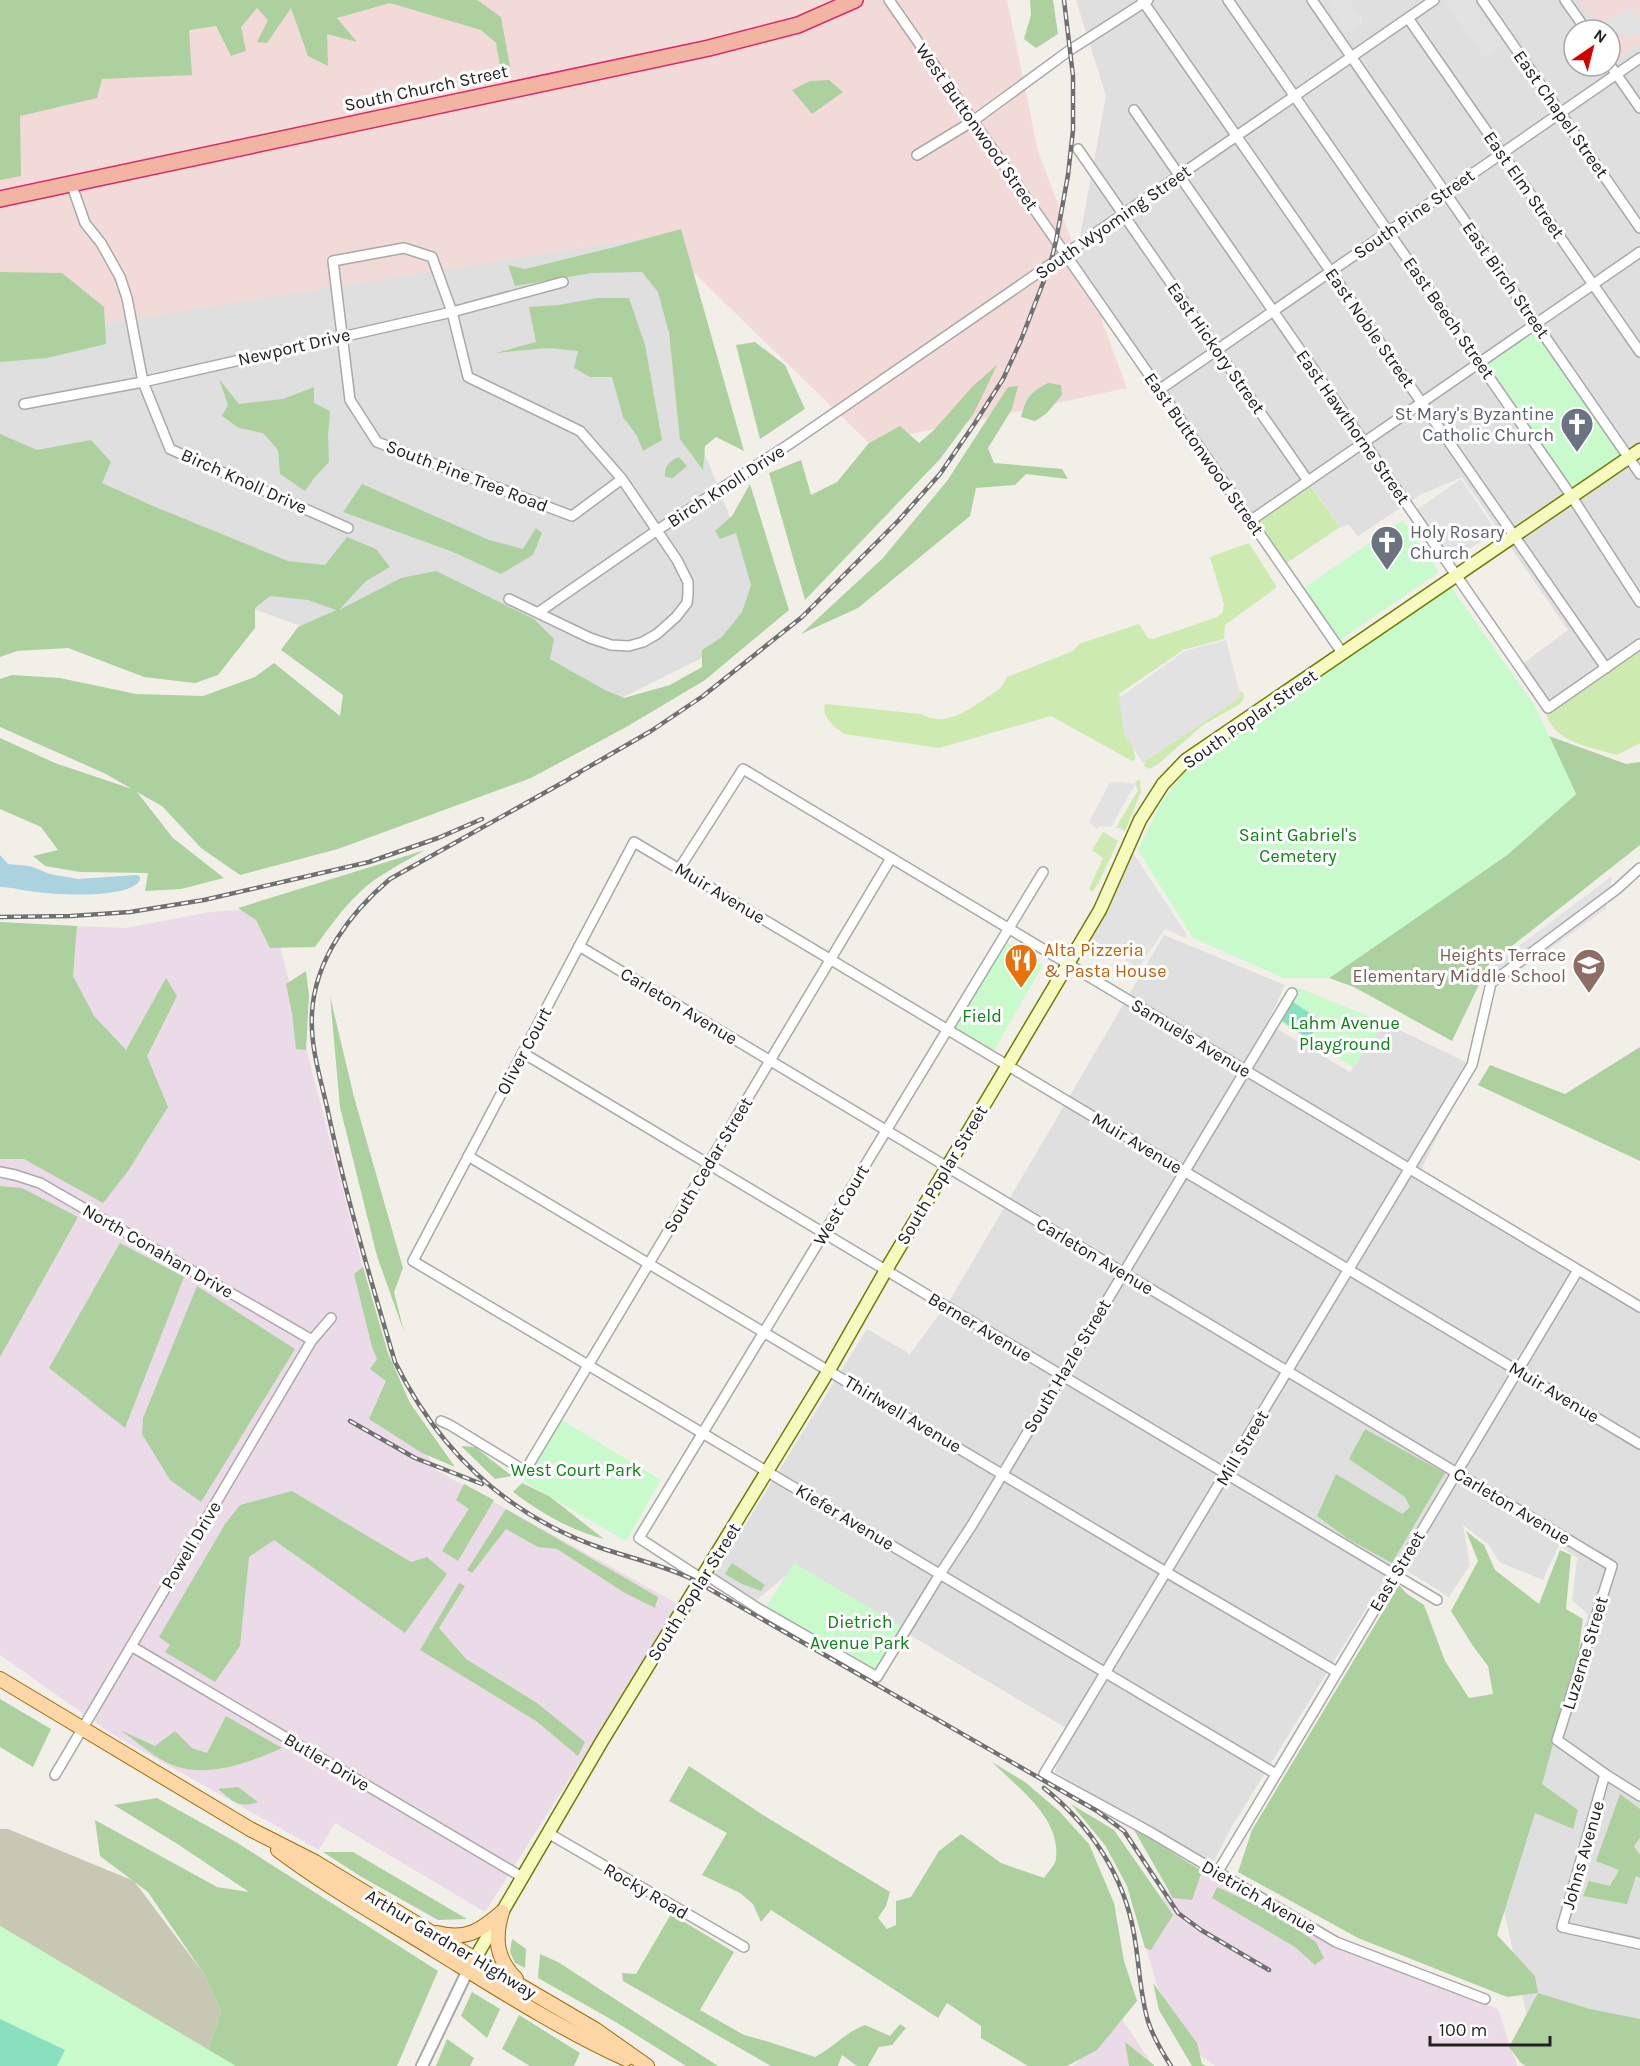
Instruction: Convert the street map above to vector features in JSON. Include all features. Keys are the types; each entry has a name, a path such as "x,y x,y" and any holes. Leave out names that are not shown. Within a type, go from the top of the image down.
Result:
{"highway":[{"name":"South Church Street","path":"0,199 709,48 798,25 855,0"}],"main road":[{"name":"South Poplar Street","path":"471,1965 548,1833 829,1370 1100,910 1140,820 1163,784 1186,760 1640,450"},
{"name":"Arthur Gardner Highway","path":"0,1679 250,1829 315,1862 423,1928 471,1965 528,1991 596,2031 647,2066"},
{"name":"Arthur Gardner Highway","path":"250,1829 307,1873 471,1965 589,2042 641,2066"},
{"path":"423,1928 439,1934 460,1936 474,1933 502,1912"},
{"path":"502,1912 497,1939 500,1956 510,1973 528,1991"}],"street":[{"name":"West Buttonwood Street","path":"889,0 1065,254"},
{"name":"East Beech Street","path":"1228,0 1572,496 1640,602"},
{"name":"East Birch Street","path":"1311,0 1640,474"},
{"name":"South Wyoming Street","path":"791,443 1434,0"},
{"name":"East Chapel Street","path":"1482,0 1640,228"},
{"path":"1565,0 1578,18"},
{"path":"916,155 973,121 1070,50 1145,1"},
{"name":"East Noble Street","path":"1145,1 1330,272 1606,668"},
{"name":"East Elm Street","path":"1408,18 1640,352"},
{"name":"South Pine Street","path":"1622,71 1640,58"},
{"name":"South Pine Street","path":"1159,390 1611,78"},
{"path":"1620,78 1640,108"},
{"name":"East Hawthorne Street","path":"1134,110 1548,708 1606,668"},
{"name":"East Hickory Street","path":"1078,149 1308,481"},
{"name":"Birch Knoll Drive","path":"72,183 85,223 101,243 120,277 128,298 143,382 170,449 348,528"},
{"path":"342,336 333,261 404,248 432,257 452,312 468,377 580,430 621,479 677,560 688,582 687,603 676,617 657,634 643,642 629,646 611,645 591,638 509,599"},
{"path":"1250,521 1640,252"},
{"name":"East Buttonwood Street","path":"1065,254 1342,654"},
{"name":"Newport Drive","path":"24,404 143,382 452,312 563,282"},
{"name":"South Pine Tree Road","path":"342,336 350,400 376,442 572,516 621,479"},
{"name":"Birch Knoll Drive","path":"539,612 656,531 791,443"},
{"path":"1606,668 1640,644"},
{"name":"Samuels Avenue","path":"679,869 742,769 1640,1307"},
{"name":"Muir Avenue","path":"634,842 1640,1444"},
{"name":"Oliver Court","path":"413,1261 634,842"},
{"name":"South Cedar Street","path":"441,1421 525,1471 891,858"},
{"name":"Mill Street","path":"1044,1774 1472,1065 1491,982 1617,889 1640,868"},
{"name":"West Court","path":"703,1576 639,1538 1043,872"},
{"name":"Carleton Avenue","path":"579,946 1612,1566"},
{"name":"South Hazle Street","path":"703,1576 877,1677 1293,993"},
{"name":"Berner Avenue","path":"523,1053 1437,1600"},
{"name":"Thirlwell Avenue","path":"468,1156 1337,1672"},
{"name":"North Conahan Drive","path":"0,1172 15,1174 40,1183 312,1340"},
{"name":"Kiefer Avenue","path":"413,1261 1276,1774"},
{"name":"East Street","path":"1217,1873 1578,1270"},
{"name":"Powell Drive","path":"55,1775 312,1340 331,1318"},
{"name":"Luzerne Street","path":"1605,1774 1557,1740 1612,1566"},
{"name":"Butler Drive","path":"131,1646 522,1877"},
{"name":"Dietrich Avenue","path":"1044,1774 1150,1832 1336,1942 1485,1999"},
{"path":"1605,1774 1640,1796"},
{"name":"Johns Avenue","path":"1605,1774 1562,1927 1640,1944"},
{"name":"Rocky Road","path":"548,1833 744,1947"},
{"name":"South Poplar Street","path":"422,2066 471,1965"}],"shaded area":[{"path":"300,0 1007,0 1038,151 1127,388 869,443 656,236 0,340 0,53"},
{"path":"1076,0 1578,0 1591,18 1562,18 1562,78 1622,78 1622,55 1640,44 1640,640 1546,702 1521,665 1568,630 1462,477 1420,495 1358,536 1348,524 1341,528 1309,483 1253,522 1134,354 1071,285 1106,96"},
{"path":"1330,0 1349,0 1364,22 1346,34 1327,6 1332,3"},
{"path":"1472,0 1504,45 1485,59 1444,1"},
{"path":"1578,0 1640,0 1640,44 1622,55 1622,18 1591,18"},
{"path":"1629,7 1640,20 1640,32 1627,39 1622,37 1622,18 1612,18"},
{"path":"656,236 674,376 772,623 571,723 0,518 0,337"},
{"path":"1461,479 1496,531 1450,562 1415,511"},
{"path":"1226,640 1241,697 1143,763 1124,734 1119,698 1185,651"},
{"path":"1110,783 1135,784 1111,827 1099,826 1097,829 1089,822"},
{"path":"1133,853 1187,935 1185,938 1165,929 1138,968 1090,938"},
{"path":"1612,876 1606,909 1501,984 1490,968"},
{"path":"270,908 387,1361 434,1469 680,1605 485,1912 335,1823 319,1850 112,1734 0,1655 0,923 125,928 210,912"},
{"path":"1164,935 1285,985 1267,1023 1350,1072 1385,1023 1472,1065 1421,1170 1640,1300 1640,2031 1528,2021 1504,1910 1588,1614 1572,1600 1577,1558 1559,1545 1543,1580 1499,1562 1489,1545 1463,1525 1470,1565 1449,1597 1406,1570 1384,1580 1231,1828 1212,1865 1055,1772 1066,1728 796,1567 757,1600 714,1575 867,1329 910,1354 950,1300"},
{"path":"0,1829 8,1829 134,1881 204,1974 221,2011 208,2051 0,1926"},
{"path":"1192,1867 1353,1952 1498,2009 1517,2066 1215,2066 1198,2054 1158,1989 1139,1923"},
{"path":"1122,2019 1153,2066 1073,2066"}],"green space":[{"path":"0,0 477,0 501,17 510,67 500,67 496,43 481,30 390,3 337,18 357,42 327,34 328,66 308,56 291,8 267,43 257,42 268,20 257,8 241,27 246,51 231,56 216,26 189,30 192,75 102,79 97,98 20,116 21,176 0,180"},
{"path":"1030,0 1053,0 1058,34 1036,48 1024,39 1031,15"},
{"path":"829,80 843,92 812,114 792,90 810,81"},
{"path":"681,229 744,451 716,437 705,446 703,470 680,439 669,333 658,292 642,272 592,273 515,286 508,265 525,269"},
{"path":"0,272 62,273 104,307 106,344 47,358 0,362"},
{"path":"597,298 629,298 645,345 662,440 643,451 637,436 623,417 612,377 590,377 574,368 578,351 548,348 496,353 536,342 529,307 559,305"},
{"path":"1534,332 1621,456 1571,488 1485,365"},
{"path":"755,342 785,365 805,409 760,439 736,345"},
{"path":"997,365 974,413 940,459 805,600 769,473 801,460 811,495 837,482 869,443 900,426 919,443 934,430 973,386"},
{"path":"219,379 239,404 283,399 314,387 314,403 330,411 329,462 305,491 280,474 278,450 263,433 239,428 222,416 228,405"},
{"path":"1048,383 1061,385 1062,395 1046,414 1035,421 1021,417 1030,396"},
{"path":"1018,386 1012,409 988,448 994,463 1062,469 1068,479 1026,474 1015,485 976,488 970,516 858,608 801,634 882,559 947,481 1008,387"},
{"path":"0,434 37,450 91,440 111,462 102,483 288,561 325,565 347,537 376,549 390,567 366,581 339,610 401,578 436,571 534,619 554,639 550,659 624,698 670,685 702,667 702,650 722,637 742,612 751,585 736,533 720,539 715,531 732,516 750,484 789,610 705,680 628,726 531,778 338,849 240,875 201,848 162,806 137,792 173,838 224,878 181,889 145,891 148,873 80,872 45,866 33,856 58,850 41,827 0,809 0,738 55,763 132,789 106,774 0,727 0,679 12,675 60,678 136,694 203,696 255,677 274,663 340,716 343,695 281,650 298,627 336,610 308,600 270,596 255,608 255,628 218,675 195,683 144,677 68,648 17,651 0,657"},
{"path":"679,457 687,466 673,478 665,477 668,464"},
{"path":"362,484 489,540 523,549 536,528 542,533 533,555 501,574 453,552 343,512"},
{"path":"1309,484 1340,527 1285,564 1255,522"},
{"path":"1403,520 1439,572 1337,642 1301,590"},
{"path":"1249,543 1277,587 1225,625 1224,639 1183,650 1119,694 1135,760 1132,761 1051,716 939,748 845,734 827,718 825,704 921,714 931,718 951,717 970,709 997,691 1007,677 1073,651 1079,644 1139,624 1148,638 1153,639 1217,617 1223,612 1224,604 1210,557"},
{"name":"Saint Gabriel's Cemetery","path":"1451,587 1536,708 1576,794 1507,855 1329,978 1283,978 1193,938 1138,850 1162,801 1193,762"},
{"path":"1640,648 1640,743 1617,755 1585,746 1557,732 1546,714"},
{"path":"1237,691 1243,692 1244,698 1240,704 1203,725 1157,765 1149,769 1144,766 1146,755"},
{"path":"1549,736 1626,764 1640,762 1640,845 1489,964 1452,1041 1354,987 1329,978 1507,855 1576,794"},
{"path":"1140,780 1141,792 1125,831 1116,828 1138,790 1136,781"},
{"path":"1103,832 1118,841 1092,892 1089,889 1103,858 1092,850"},
{"path":"425,850 366,887 341,912 315,947 270,948 256,920 238,908"},
{"path":"0,922 77,926 73,976 94,1016 126,1050 166,978 177,996 147,1056 168,1107 128,1171 103,1203 24,1159 0,1159"},
{"name":"Field","path":"998,937 1043,965 992,1054 945,1026"},
{"path":"306,971 309,995 306,1050 296,1049 286,984"},
{"name":"Lahm Avenue Playground","path":"1299,988 1385,1023 1353,1067 1277,1020"},
{"path":"330,996 354,1097 403,1268 394,1292 404,1332 377,1256 340,1107"},
{"path":"1291,1001 1321,1020 1309,1039 1279,1019"},
{"path":"1640,1047 1640,1161 1478,1085 1490,1065 1565,1094"},
{"path":"0,1186 22,1188 78,1217 0,1357"},
{"path":"120,1243 184,1277 125,1428 49,1368"},
{"path":"363,1267 388,1353 410,1403 455,1467 422,1453 369,1419 386,1381 370,1369 377,1359 354,1274"},
{"path":"197,1286 295,1349 201,1502 170,1480 142,1434 143,1418"},
{"name":"West Court Park","path":"560,1419 661,1480 626,1541 523,1481"},
{"path":"1365,1429 1445,1473 1392,1563 1348,1539 1317,1516 1336,1474 1402,1514 1410,1507 1405,1497 1349,1459"},
{"path":"461,1446 475,1447 512,1476 495,1479"},
{"path":"522,1483 549,1496 604,1539 568,1526 524,1500 513,1492"},
{"path":"464,1484 494,1500 458,1561 442,1551 469,1509 456,1500"},
{"path":"292,1491 411,1562 427,1557 447,1574 405,1633 274,1540 249,1557 240,1646 215,1682 165,1652 170,1645 159,1637 225,1524 240,1505"},
{"path":"506,1509 658,1597 655,1608 625,1593 557,1549 538,1547 506,1529 472,1573 467,1570"},
{"path":"1466,1531 1484,1545 1495,1570 1539,1604 1560,1550 1571,1555 1566,1609 1583,1619 1578,1654 1542,1784 1578,1810 1573,1829 1535,1813 1497,1935 1535,1976 1538,1993 1507,1997 1358,1938 1238,1872 1252,1830 1399,1585 1406,1593 1424,1605 1445,1661 1469,1698 1493,1694 1488,1666 1451,1611 1478,1561"},
{"path":"732,1563 765,1585 761,1591 725,1574"},
{"name":"Dietrich Avenue Park","path":"794,1563 904,1628 877,1673 766,1607"},
{"path":"459,1583 465,1586 439,1628 466,1659 537,1703 585,1742 578,1756 536,1721 420,1650"},
{"path":"0,1699 51,1729 33,1767 0,1747"},
{"path":"226,1716 282,1748 225,1768 195,1770 166,1762 120,1730 155,1746 175,1731 192,1748 207,1753"},
{"path":"992,1762 1025,1782 1059,1811 1089,1844 1114,1903 1124,1961 1137,2001 1097,2050 1067,2066 1028,2066 981,2038 981,2026 947,2003 938,2018 771,1910 761,1922 753,1904 740,1893 702,1875 727,1833 669,1801 689,1766 763,1815 890,1892 886,1906 878,1918 887,1929 896,1925 896,1901 911,1897 939,1851 961,1834 1001,1863 1044,1878 1053,1865 1056,1860 1056,1843 1045,1817 1025,1793"},
{"path":"238,1787 258,1802 245,1805 236,1803 218,1789"},
{"path":"1620,1794 1640,1809 1640,1838 1634,1846 1640,1855 1640,1878 1636,1876 1627,1904 1583,1896 1589,1881 1610,1886 1619,1870 1596,1861"},
{"path":"157,1798 236,1842 438,1971 397,2066 234,2066 208,2051 221,2011 204,1974 148,1892 100,1856 95,1820 217,1887 249,1892 114,1805"},
{"path":"1071,1804 1114,1830 1173,1915 1151,1950 1145,1948 1127,1886 1105,1845"},
{"path":"1133,1828 1202,1871 1192,1900 1173,1898"},
{"path":"323,1852 353,1852 467,1919 438,1920 360,1876"},
{"path":"1217,1887 1272,1912 1316,1942 1324,1958 1315,1965 1295,1947 1212,1898"},
{"path":"671,1914 734,1952 700,2010 744,2035 815,2057 865,2025 890,2036 900,2024 906,2028 892,2045 879,2047 868,2066 857,2066 842,2055 838,2066 771,2066 623,1981 622,1973 636,1974"},
{"path":"0,1926 236,2066 0,2066"},
{"path":"512,1939 526,1949 525,1968 515,1963 510,1952"},
{"path":"540,1954 558,1962 718,2066 686,2066 614,2021 538,1978"},
{"path":"1153,1983 1197,2043 1202,2064 1206,2066 1192,2066 1159,2010"},
{"path":"472,1992 500,2009 487,2038 461,2016"},
{"path":"1538,1993 1590,2009 1640,2019 1640,2066 1526,2066 1521,2063 1509,2047"},
{"path":"519,2015 580,2053 574,2066 530,2066 502,2049"},
{"path":"0,2019 65,2050 57,2066 0,2066"},
{"path":"447,2039 474,2058 470,2066 436,2066"},
{"path":"1125,2042 1154,2065 1154,2066 1129,2066"}],"water":[{"path":"0,855 8,864 30,866 50,874 78,879 136,875 140,876 140,880 134,886 122,890 76,895 0,887"}],"railway":[{"path":"571,777 651,731 703,696 802,617 898,521 940,474 1003,379 1050,265 1068,175 1073,130 1073,76 1064,0"},
{"path":"578,774 390,879 361,907 337,938 320,974 312,1013 314,1049 319,1073 367,1267 395,1362 413,1394 432,1424 454,1451 479,1476 535,1518 601,1548 692,1579 1097,1811 1124,1831 1178,1913 1201,1930 1269,1970"},
{"path":"0,917 130,912 204,900 369,862 438,838 482,819"},
{"path":"350,1421 415,1458 482,1484"},
{"path":"1044,1788 1061,1802 1090,1835 1113,1872 1129,1912 1148,2021 1152,2033 1171,2066"}],"place":[{"name":"St Mary's Byzantine Catholic Church","path":"1577,453"},
{"name":"Holy Rosary Church","path":"1387,571"},
{"name":"Alta Pizzeria & Pasta House","path":"1021,989"},
{"name":"Heights Terrace Elementary Middle School","path":"1589,994"}]}
